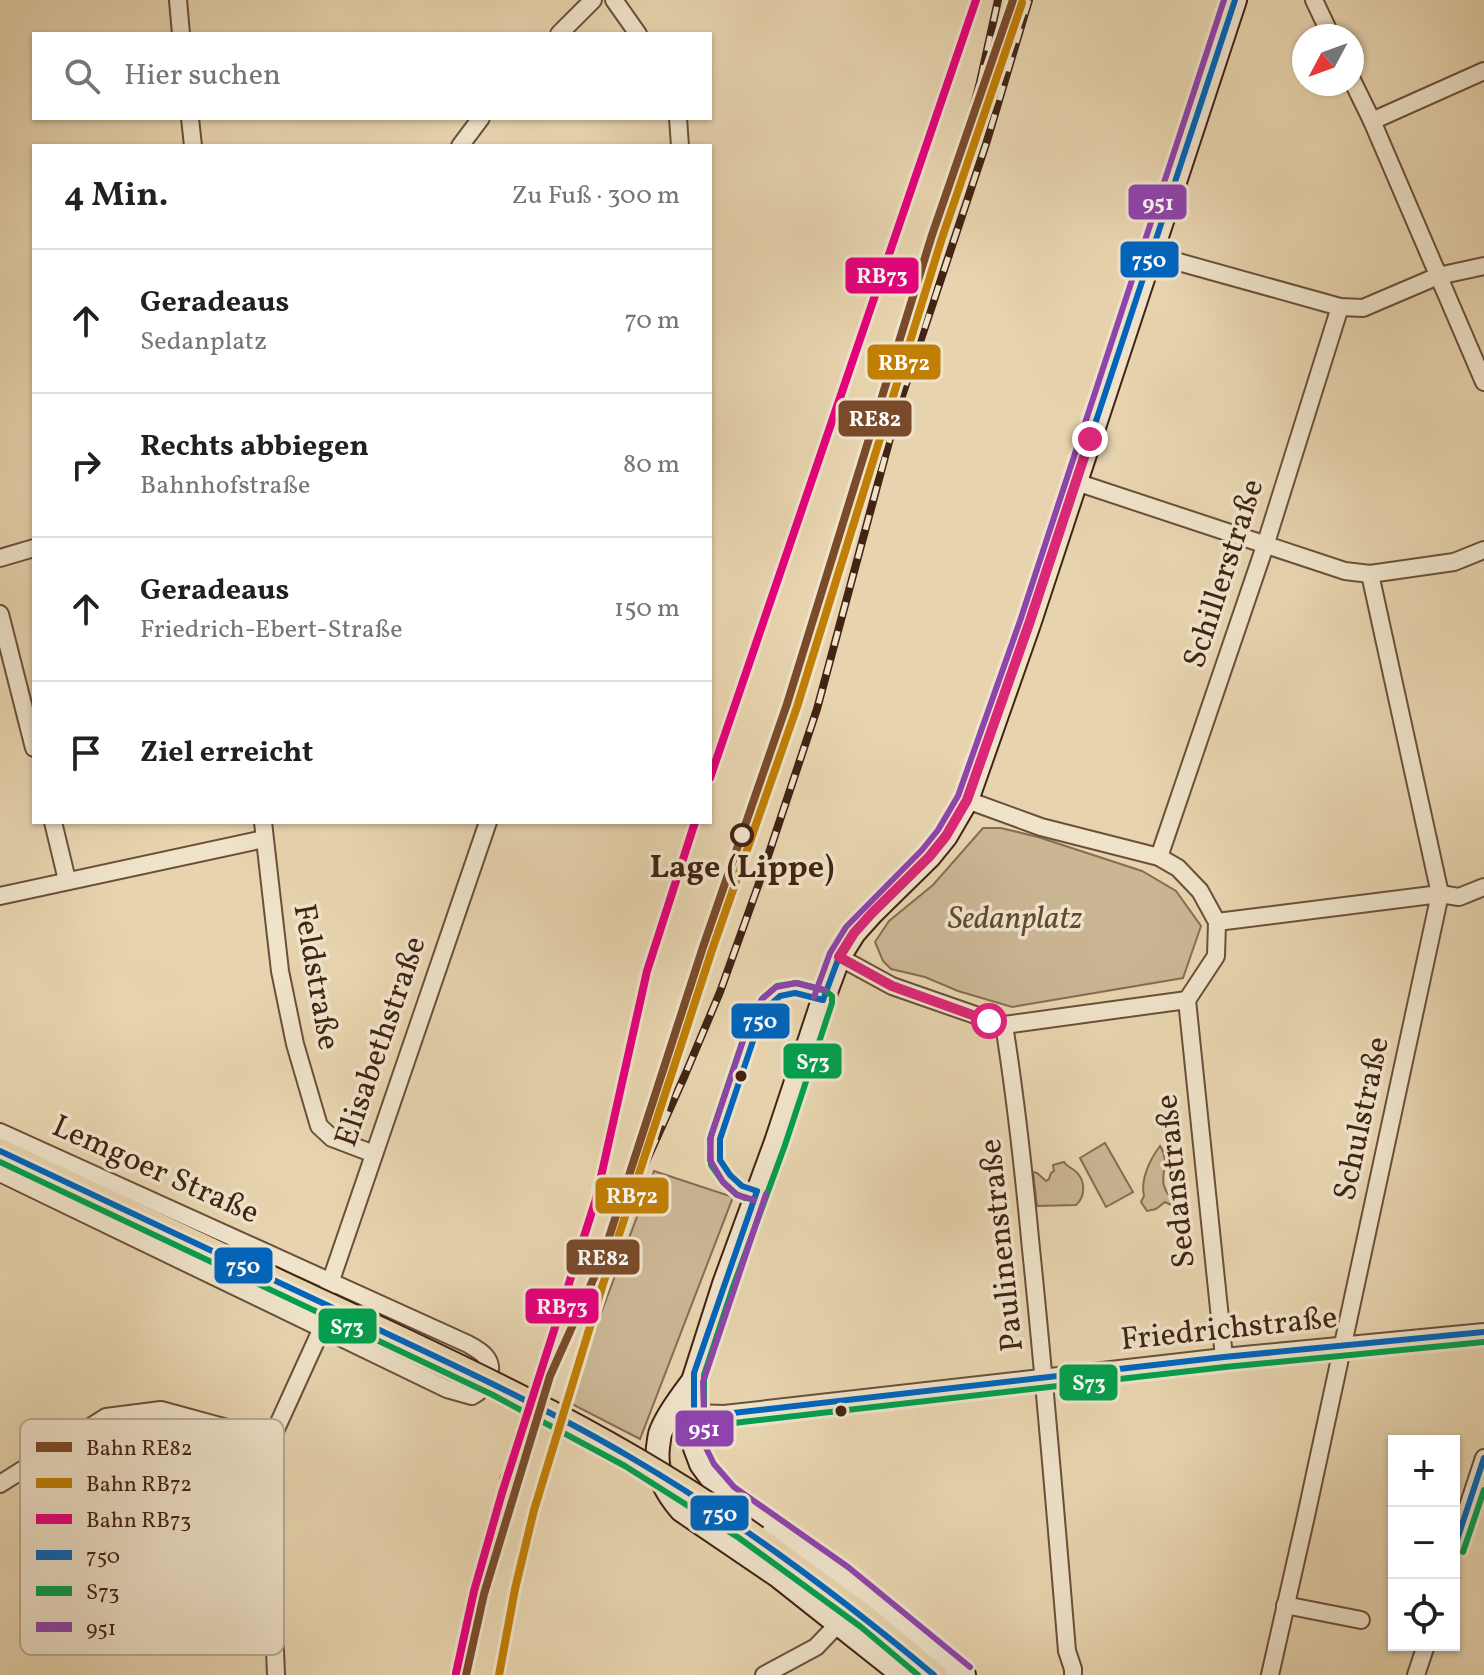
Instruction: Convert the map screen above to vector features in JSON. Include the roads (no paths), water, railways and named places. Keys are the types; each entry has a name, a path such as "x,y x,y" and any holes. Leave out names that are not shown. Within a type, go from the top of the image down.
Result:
{"main road":[{"path":"903,1675 778,1576 681,1510 671,1499 659,1472 657,1453 661,1430 684,1410 724,1284 839,957 854,933 872,913 929,857 946,836 967,800 1029,624 1235,0"},
{"path":"0,1151 498,1386 566,1422 668,1481 756,1538 855,1610 934,1675"},
{"path":"684,1410 698,1456 712,1479 727,1495 842,1575 964,1675"}],"street":[{"path":"178,0 181,32"},
{"path":"561,32 593,0"},
{"path":"614,0 637,32"},
{"path":"1314,0 1325,24"},
{"path":"1372,121 1484,71"},
{"path":"1360,96 1484,382"},
{"path":"190,120 193,144"},
{"path":"462,144 480,120"},
{"path":"678,120 680,144"},
{"path":"1150,254 1340,307 1363,308 1438,276 1484,266"},
{"name":"Schillerstraße","path":"1159,857 1265,546 1340,307"},
{"path":"1076,482 1345,571 1370,574 1454,562 1484,550"},
{"path":"0,558 32,549"},
{"name":"Schulstraße","path":"1270,1675 1440,894 1370,574"},
{"path":"0,614 32,740"},
{"path":"839,957 892,986 1004,1025 1187,1000 1216,956 1217,922 1200,891 1178,868 1159,857 1041,827 967,800"},
{"path":"53,824 67,880"},
{"name":"Elisabethstraße","path":"330,1281 487,824"},
{"path":"0,896 264,830"},
{"name":"Feldstraße","path":"264,830 280,971 295,1044 319,1126 332,1138 374,1154"},
{"path":"1217,922 1440,894 1459,897 1484,887"},
{"name":"Sedanstraße","path":"1187,1000 1224,1357"},
{"name":"Paulinenstraße","path":"1004,1025 1015,1089 1045,1378 1067,1651 1073,1675"},
{"name":"Lemgoer Straße","path":"0,1132 468,1344 486,1356 490,1377 481,1392 472,1396 447,1389 0,1173"},
{"path":"281,1419 322,1328 330,1281"},
{"name":"Friedrichstraße","path":"684,1410 724,1414 1224,1357 1484,1332"},
{"path":"103,1419 161,1410 194,1419"},
{"path":"1460,1531 1484,1458"},
{"path":"0,1484 20,1471"},
{"path":"1285,1605 1361,1620"},
{"path":"764,1675 816,1647 839,1623"},
{"name":"Paulinenstraße","path":"1063,1675 1067,1651"},
{"path":"1416,1675 1424,1651"},
{"path":"275,1655 276,1675"}],"railway":[{"path":"965,138 998,0"},
{"path":"601,1262 720,992 758,886 817,709 899,405 986,144 1029,0"},
{"path":"503,1479 552,1371"}],"rail line":[{"name":"RB73","path":"712,772 976,0"},
{"name":"RE82","path":"466,1675 484,1594 550,1376 601,1262 703,947 787,704 932,235 1013,0"},
{"name":"RB72","path":"499,1675 534,1510 603,1284 712,950 797,707 942,238 1022,3"},
{"name":"RB73","path":"456,1673 474,1591 502,1493 596,1199 647,971 694,824"}],"place":[{"name":"Lage (Lippe)","path":"742,835"}],"park label":[{"name":"Sedanplatz","path":"1015,920"}]}
